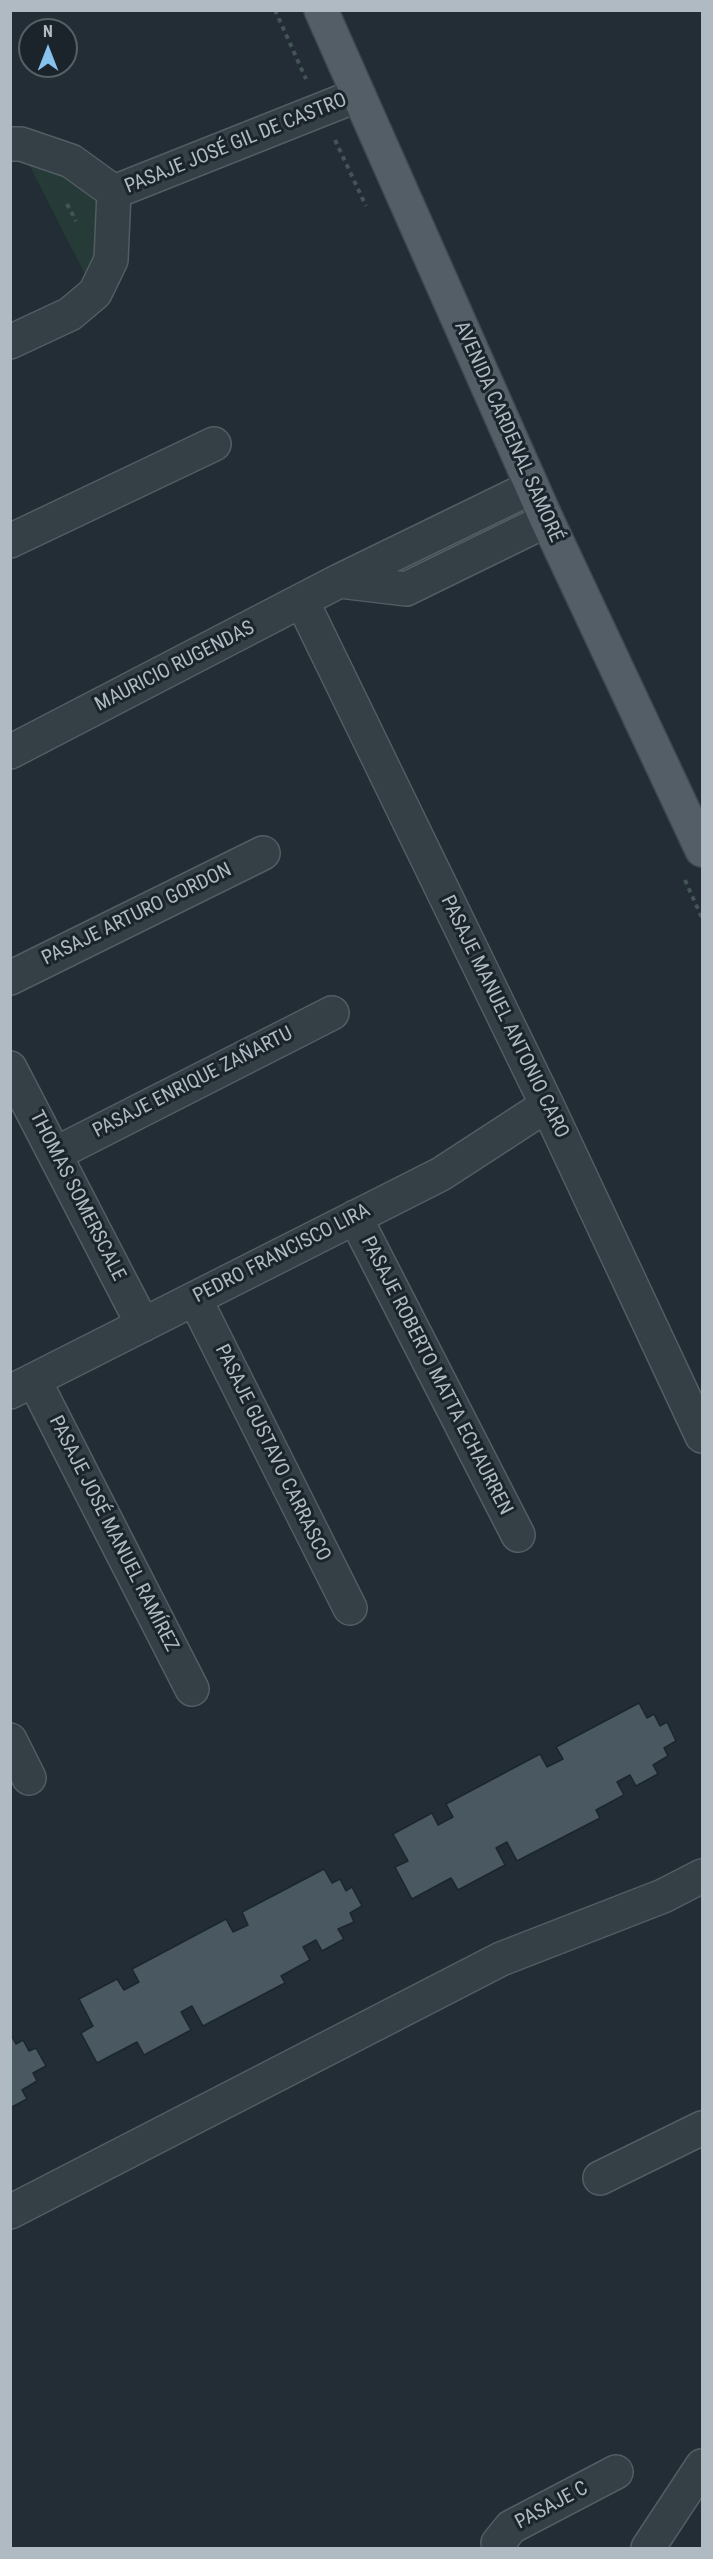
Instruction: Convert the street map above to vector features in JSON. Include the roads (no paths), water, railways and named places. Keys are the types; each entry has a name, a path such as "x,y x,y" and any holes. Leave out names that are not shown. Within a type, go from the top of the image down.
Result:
{"main road":[{"name":"AVENIDA CARDENAL SAMORÉ","path":"321,10 532,487 702,850"}],"street":[{"name":"PASAJE JOSÉ GIL DE CASTRO","path":"114,192 358,95"},
{"path":"10,144 21,144 71,161 114,192 111,260 95,293 70,314 10,342"},
{"path":"10,541 213,444"},
{"name":"MAURICIO RUGENDAS","path":"10,752 339,581 532,487"},
{"path":"339,581 406,589 547,520"},
{"name":"PASAJE MANUEL ANTONIO CARO","path":"302,601 548,1105 702,1436"},
{"name":"PASAJE ARTURO GORDON","path":"10,978 263,853"},
{"name":"PASAJE ENRIQUE ZAÑARTU","path":"55,1154 332,1013"},
{"name":"THOMAS SOMERSCALE","path":"10,1068 143,1325"},
{"name":"PEDRO FRANCISCO LIRA","path":"22,1386 441,1174 548,1105"},
{"name":"PASAJE ROBERTO MATTA ECHAURREN","path":"355,1217 518,1535"},
{"name":"PASAJE GUSTAVO CARRASCO","path":"195,1299 350,1608"},
{"name":"PASAJE JOSÉ MANUEL RAMÍREZ","path":"22,1386 192,1689"},
{"path":"10,1740 29,1778"},
{"path":"10,2212 501,1959 663,1896 702,1876"},
{"path":"600,2178 702,2128"},
{"path":"648,2548 702,2466"},
{"name":"PASAJE C","path":"501,2548 498,2543 510,2527 616,2472"}]}
